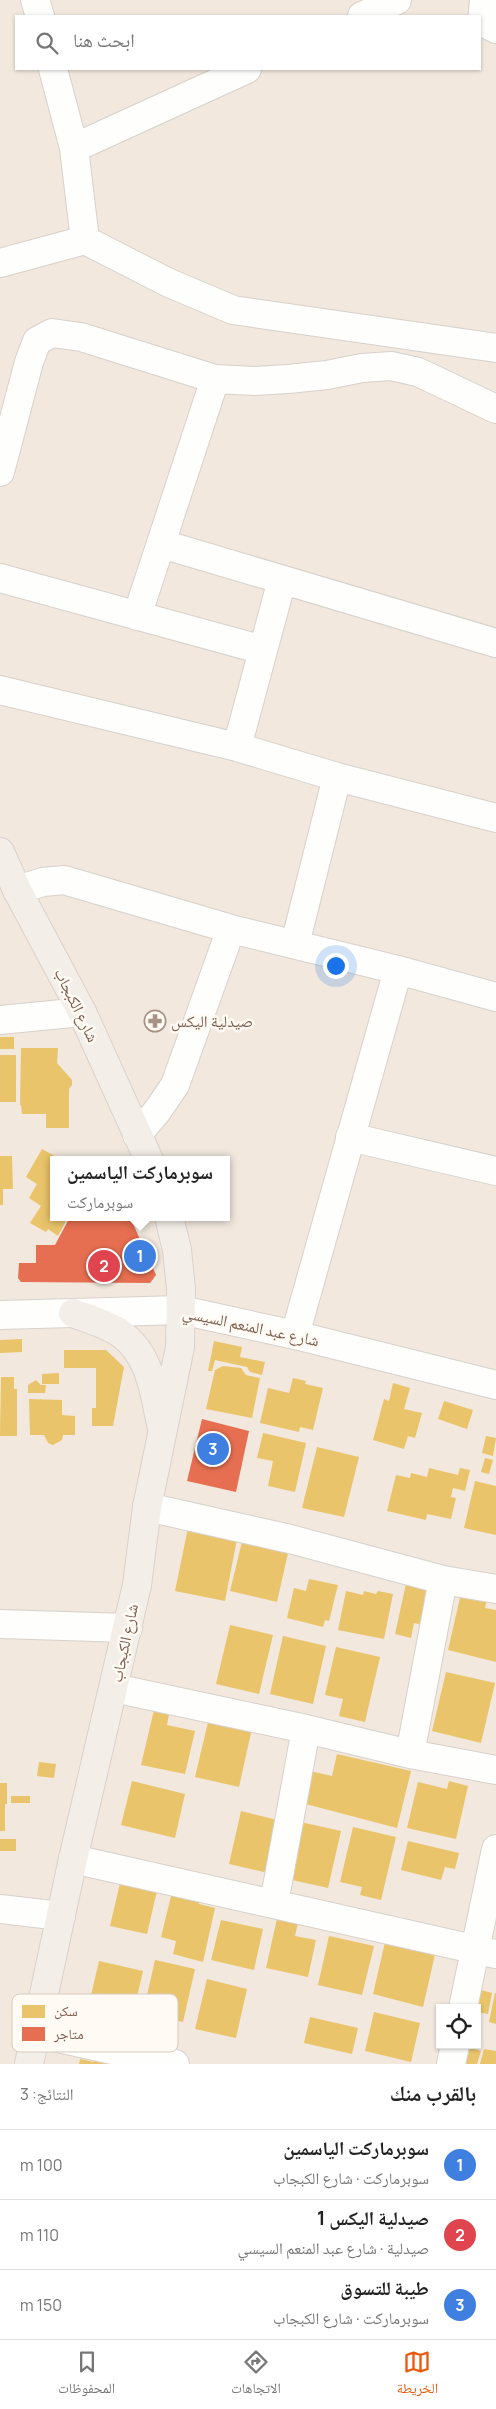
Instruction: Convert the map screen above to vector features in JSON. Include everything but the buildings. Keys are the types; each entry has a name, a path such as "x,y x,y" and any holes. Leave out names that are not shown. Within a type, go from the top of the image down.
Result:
{"main road":[{"name":"شارع الكبجاب","path":"0,852 17,890 82,1012 146,1156"},
{"name":"شارع الكبجاب","path":"44,1994 73,1860 128,1628 137,1585 147,1507 180,1347 181,1310 177,1250 170,1221"},
{"path":"73,1313 120,1333 141,1353 150,1374 163,1429"}],"street":[{"path":"35,0 40,15"},
{"path":"364,15 397,0"},
{"path":"484,0 482,22 496,29"},
{"path":"53,70 74,148 85,240"},
{"path":"74,148 246,70"},
{"path":"0,263 85,240 167,282 233,310 496,348"},
{"path":"0,472 29,362 38,341 52,333 81,337 216,379 254,381 288,379 362,368 391,366 418,372 496,409"},
{"path":"137,616 216,379"},
{"path":"162,544 496,643"},
{"path":"0,578 263,650"},
{"path":"237,747 282,580"},
{"path":"0,690 237,747 337,777 496,818"},
{"path":"295,944 337,777"},
{"path":"17,890 43,882 64,880 231,929 496,996"},
{"path":"137,1135 158,1110 175,1085 231,929"},
{"path":"295,1335 398,970"},
{"path":"0,1020 82,1012"},
{"path":"350,1137 496,1172"},
{"name":"شارع عبد المنعم السيسي","path":"0,1315 181,1310 295,1335 496,1385"},
{"path":"147,1507 290,1538 443,1580 496,1589"},
{"path":"410,1754 443,1580"},
{"path":"0,1624 128,1628"},
{"path":"114,1688 306,1729 410,1754 496,1770"},
{"path":"274,1903 306,1729"},
{"path":"466,2004 486,1952 496,1849"},
{"path":"73,1860 274,1903 486,1952"},
{"path":"0,1910 61,1916"},
{"path":"451,2064 454,2049"},
{"path":"121,2052 175,2064"}],"shaded area":[{"path":"0,0 496,0 496,2064 0,2064"}],"place":[{"name":"صيدلية اليكس","path":"155,1021"},
{"name":"سوبرماركت الياسمين","path":"140,1256"},
{"name":"صيدلية اليكس 1","path":"104,1266"},
{"name":"طيبة للتسوق","path":"213,1449"}]}
